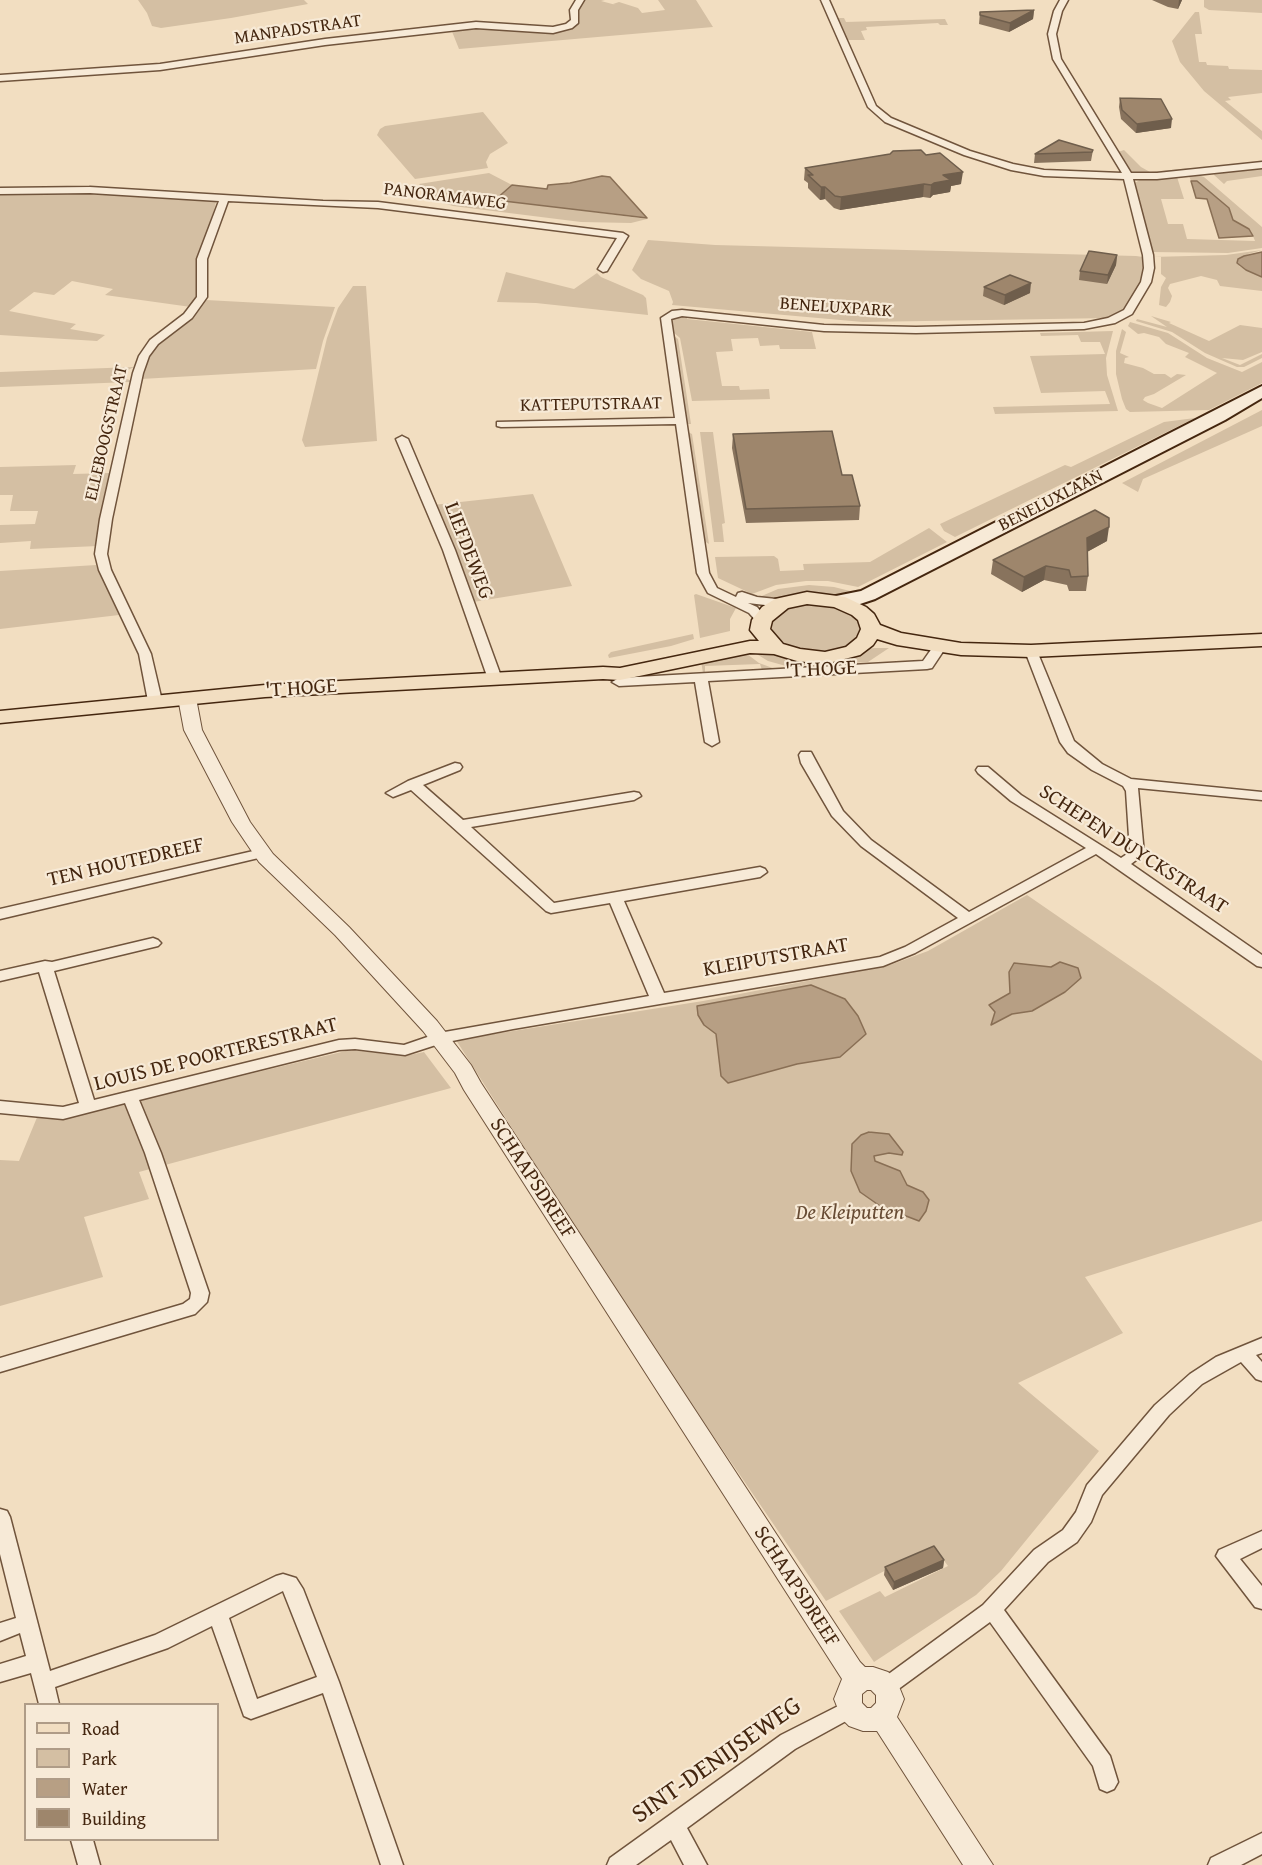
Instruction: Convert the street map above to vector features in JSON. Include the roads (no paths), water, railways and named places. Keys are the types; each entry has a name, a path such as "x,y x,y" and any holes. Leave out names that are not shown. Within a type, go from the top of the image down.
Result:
{"main road":[{"name":"BENELUXLAAN","path":"838,601 868,595 1219,416 1262,391"},
{"name":"BENELUXLAAN","path":"866,631 871,607 887,597 1040,513 1262,399"},
{"path":"807,598 838,601 859,611 866,631 843,655 825,658 798,655 776,648 761,625 769,611 782,603 807,598"},
{"name":"'T HOGE","path":"611,677 618,666 665,658 737,641 761,625"},
{"name":"'T HOGE","path":"866,631 880,645 991,656 1031,651 1259,640"},
{"name":"'T HOGE","path":"0,717 187,698 495,679 611,677 750,647 776,648"}],"street":[{"name":"MANPADSTRAAT","path":"0,78 160,66 325,42 476,25 552,30 575,21 574,10 580,0"},
{"path":"825,0 872,107 888,120 967,153 1011,167 1044,173 1128,176 1185,174 1262,165"},
{"path":"1064,0 1058,11 1052,34 1057,59 1128,176"},
{"name":"BENELUXPARK","path":"709,583 703,573 666,320 674,313 824,328 895,330 1084,326 1111,321 1124,316 1132,309 1144,289 1149,268 1128,176"},
{"path":"0,191 90,190 224,199"},
{"name":"PANORAMAWEG","path":"224,199 378,205 623,236 603,269"},
{"name":"ELLEBOOGSTRAAT","path":"155,701 145,654 134,627 120,604 100,554 141,364 154,342 188,316 202,297 202,259 224,199"},
{"name":"KATTEPUTSTRAAT","path":"501,424 681,421"},
{"name":"LIEFDEWEG","path":"402,439 448,550 495,679"},
{"path":"709,583 755,601 782,603"},
{"path":"709,583 718,594 749,608 761,625"},
{"name":"'T HOGE","path":"611,677 701,678 927,664 939,651"},
{"path":"1031,651 1067,742 1097,767 1128,783 1262,796"},
{"path":"701,678 712,742"},
{"name":"SCHAAPSDREEF","path":"187,698 193,730 241,822 262,853 342,931 439,1038 464,1070 471,1085 851,1670 873,1684"},
{"path":"806,754 808,763 837,813 863,840 968,918"},
{"path":"393,792 455,767"},
{"name":"SCHEPEN DUYCKSTRAAT","path":"983,770 1016,798 1258,954"},
{"path":"1120,864 1137,854 1133,791 1128,783"},
{"path":"413,784 551,909 760,872"},
{"path":"460,825 634,796"},
{"name":"KLEIPUTSTRAAT","path":"439,1038 882,960 910,950 1095,849"},
{"name":"TEN HOUTEDREEF","path":"0,914 262,853"},
{"path":"615,898 659,1000"},
{"path":"0,976 45,966 52,967 153,943"},
{"path":"45,966 88,1108"},
{"name":"LOUIS DE POORTERESTRAAT","path":"0,1107 63,1113 339,1045 355,1044 405,1050 439,1038"},
{"path":"0,1365 189,1309 198,1302 200,1293 153,1154 130,1097"},
{"path":"873,1684 892,1701 889,1711 883,1716 864,1719 850,1709 847,1703 848,1692 855,1683 873,1684 990,1611 1041,1556 1070,1536 1084,1516 1094,1491 1162,1410 1196,1379 1222,1362 1262,1344"},
{"path":"1243,1352 1262,1374"},
{"path":"0,1517 49,1703"},
{"path":"1262,1539 1226,1556 1262,1601"},
{"path":"44,1682 161,1642 283,1582 289,1584 293,1589 329,1682 392,1865"},
{"path":"990,1611 1000,1618 1103,1763 1107,1782"},
{"path":"218,1615 251,1710 329,1682"},
{"path":"0,1632 28,1622"},
{"path":"0,1673 38,1662"},
{"name":"SINT-DENIJSEWEG","path":"618,1865 788,1742 850,1709"},
{"path":"883,1716 894,1737 979,1865"},
{"path":"674,1825 696,1865"},
{"path":"82,1841 85,1864"},
{"path":"1219,1865 1262,1843"}],"water":[{"path":"602,176 610,177 647,218 495,200 512,185 547,189 548,185"},
{"path":"1191,181 1197,181 1229,208 1233,220 1249,229 1253,236 1219,238 1207,199 1196,198"},
{"path":"1262,252 1262,277 1237,263 1238,259 1244,256"},
{"path":"1060,962 1078,968 1081,978 1065,992 1032,1011 1012,1014 991,1025 995,1012 989,1005 1010,993 1009,972 1014,963 1051,967"},
{"path":"811,985 845,999 858,1016 866,1034 840,1057 797,1064 728,1083 721,1076 716,1034 704,1025 698,1015 697,1006"},
{"path":"869,1132 889,1134 903,1152 902,1155 889,1153 874,1156 875,1161 900,1171 907,1185 923,1192 929,1200 926,1211 919,1221 880,1206 860,1192 851,1171 852,1144 861,1135"}],"park label":[{"name":"De Kleiputten","path":"850,1214"}]}
